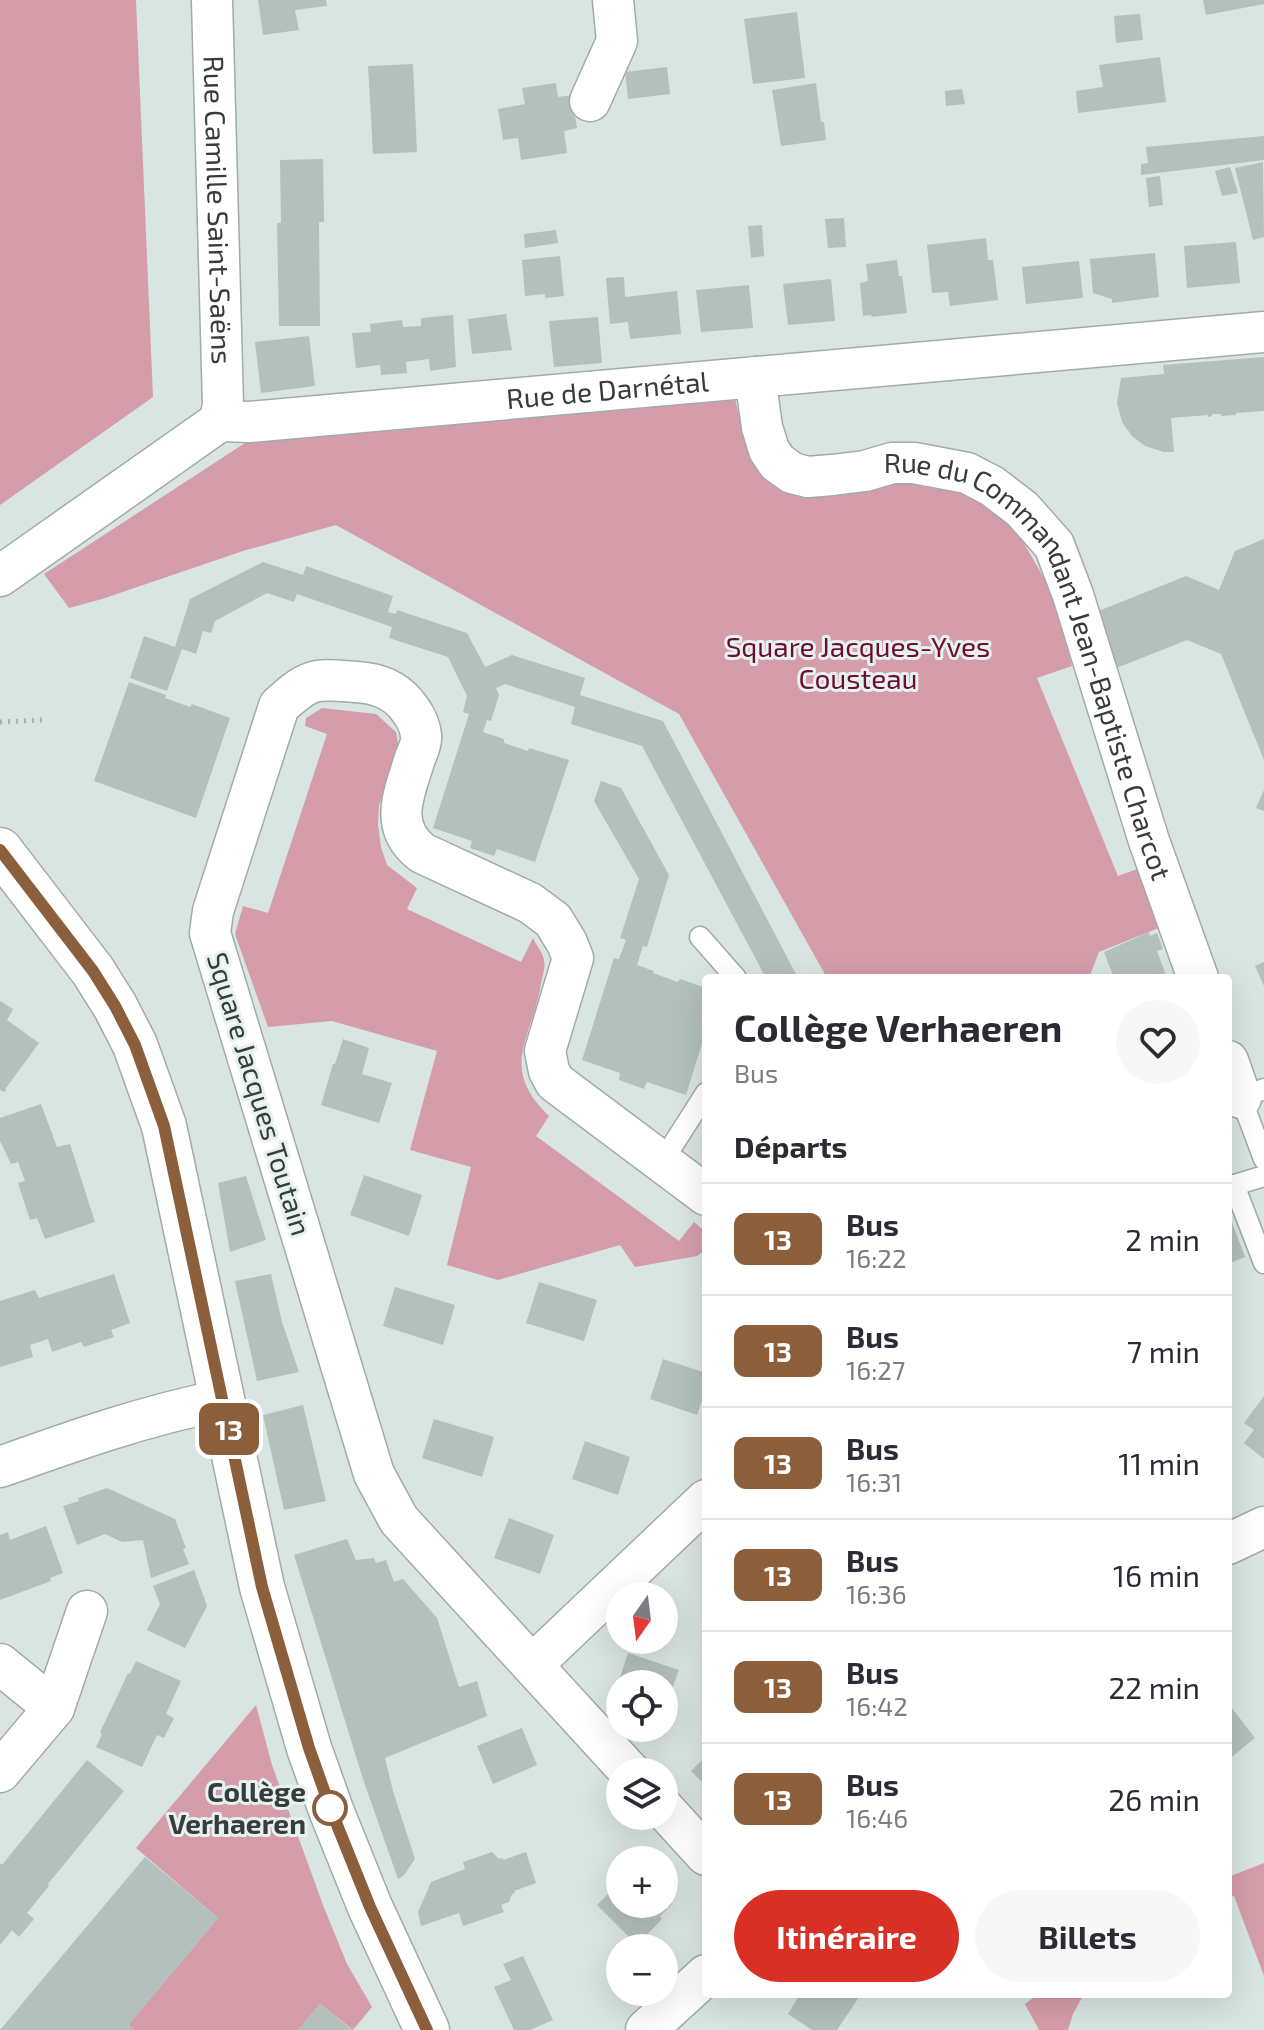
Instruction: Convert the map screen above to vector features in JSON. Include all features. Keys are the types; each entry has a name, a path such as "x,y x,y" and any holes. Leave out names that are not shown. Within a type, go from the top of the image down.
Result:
{"street":[{"name":"Rue Camille Saint-Saëns","path":"212,0 223,405 220,421"},
{"path":"590,101 617,41 613,0"},
{"name":"Rue de Darnétal","path":"220,421 249,422 1264,332"},
{"name":"Rue du Commandant Jean-Baptiste Charcot","path":"755,377 762,427 769,450 777,462 792,473 808,477 865,471 892,463 914,463 967,473 992,486 1022,509 1054,545 1073,595 1149,841 1197,974"},
{"path":"0,576 220,421"},
{"name":"Square Jacques Toutain","path":"617,1758 399,1520 374,1474 210,933 213,911 279,706 300,686 320,679 370,683 396,692 416,716 422,738 400,806 404,828 413,845 422,853 530,903 553,920 573,958 545,1051 555,1082 702,1192"},
{"path":"0,850 93,971 135,1045 164,1126 262,1587 309,1748 366,1897 427,2030"},
{"path":"1232,1066 1252,1094"},
{"path":"0,1467 166,1411 223,1400"},
{"path":"532,1665 702,1504"},
{"path":"1232,1542 1264,1527"},
{"path":"0,1772 54,1708 87,1611"},
{"path":"0,1664 54,1708"},
{"path":"678,1824 702,1851"},
{"path":"646,2030 702,1979"}],"lane":[{"path":"700,937 732,974"},
{"path":"1252,1094 1264,1159"},
{"path":"662,1162 702,1099"},
{"path":"1232,1186 1264,1176"},
{"path":"1232,1188 1264,1263"}],"path":[{"path":"0,722 42,720"}],"green space":[{"path":"0,0 136,0 153,397 0,505"},
{"name":"Square Jacques-Yves Cousteau","path":"735,398 744,439 765,470 944,480 1014,526 1052,592 1072,666 1037,678 1118,876 1143,867 1166,925 1099,952 1091,974 825,974 679,714 336,525 243,551 69,608 44,574 245,443"},
{"path":"322,708 376,714 396,732 400,753 379,805 378,825 387,865 417,888 407,909 521,962 533,938 542,955 544,972 522,1052 525,1082 534,1099 549,1116 536,1136 679,1241 694,1222 702,1229 701,1254 635,1267 620,1245 498,1280 447,1265 471,1167 410,1150 437,1051 332,1021 268,1027 235,934 243,906 268,913 327,734 305,726 306,718"},
{"path":"256,1705 272,1765 323,1905 347,1964 372,2007 353,2030 320,2004 298,2030 134,2030 128,2025 218,1918 136,1848"},
{"path":"1264,1863 1264,1976 1232,1897 1232,1875"},
{"path":"1033,1998 1082,1998 1068,2030 1039,2030 1025,2004"}],"building":[{"path":"258,0 326,0 327,6 295,10 299,30 263,35"},
{"path":"1203,0 1264,0 1264,4 1206,15"},
{"path":"797,12 805,78 753,84 744,19"},
{"path":"1140,14 1143,40 1116,43 1114,16"},
{"path":"1160,57 1166,102 1078,113 1076,91 1103,87 1099,65"},
{"path":"413,64 417,152 373,154 368,66"},
{"path":"667,67 670,94 628,99 625,72"},
{"path":"556,83 558,97 572,95 577,128 564,131 567,153 521,160 518,138 503,140 498,109 525,104 522,88"},
{"path":"816,83 826,140 781,146 772,90"},
{"path":"962,89 965,104 946,106 945,91"},
{"path":"1264,136 1264,160 1141,175 1141,164 1148,163 1146,147"},
{"path":"323,159 324,222 319,222 320,326 279,326 277,223 281,223 280,160"},
{"path":"1263,162 1264,237 1253,240 1235,168"},
{"path":"1230,167 1238,193 1222,196 1215,171"},
{"path":"1160,176 1163,205 1149,207 1146,178"},
{"path":"844,218 846,247 828,248 825,219"},
{"path":"762,225 764,256 751,258 748,226"},
{"path":"556,230 558,243 525,248 524,234"},
{"path":"986,238 988,260 993,260 998,300 950,306 948,292 932,293 927,245"},
{"path":"1236,242 1240,283 1187,288 1184,246"},
{"path":"1155,253 1159,297 1112,303 1112,299 1093,293 1090,259"},
{"path":"560,256 564,296 525,296 522,260"},
{"path":"897,260 907,313 863,316 860,283 868,281 866,264"},
{"path":"1079,261 1083,298 1026,304 1022,267"},
{"path":"624,277 625,297 677,291 681,334 630,339 628,322 610,324 606,278"},
{"path":"831,279 835,321 788,325 783,284"},
{"path":"749,285 753,328 701,332 696,290"},
{"path":"506,314 512,350 472,354 468,319"},
{"path":"453,315 456,367 430,371 429,359 406,362 407,373 381,375 380,365 356,368 352,333 371,332 370,324 402,320 403,327 421,326 421,318"},
{"path":"598,317 602,363 554,367 549,321"},
{"path":"309,336 315,386 261,393 255,342"},
{"path":"1264,357 1264,411 1171,418 1174,452 1145,446 1132,436 1122,422 1117,403 1121,378 1164,374 1163,365"},
{"path":"1264,539 1264,760 1221,654 1187,640 1114,669 1091,614 1186,576 1219,590 1235,551"},
{"path":"263,562 303,575 306,566 393,596 388,612 396,614 397,610 467,633 485,667 512,655 585,678 580,695 663,721 796,974 764,974 642,746 571,724 575,707 505,684 496,688 499,695 491,721 487,720 483,732 528,751 529,748 569,760 535,862 497,849 494,856 470,848 472,841 433,828 469,714 463,712 467,696 448,657 389,638 392,627 297,594 294,602 267,593 215,621 211,633 203,631 196,654 182,649 167,691 130,678 144,636 175,647 190,599"},
{"path":"129,682 190,707 192,704 230,718 196,818 94,781"},
{"path":"601,781 621,788 669,875 647,947 643,946 637,965 678,982 680,979 702,987 702,1044 686,1095 647,1082 644,1089 619,1080 620,1073 582,1060 614,958 619,959 626,940 620,938 639,879 594,801"},
{"path":"1264,790 1264,811 1256,808"},
{"path":"1149,932 1150,936 1157,933 1163,949 1157,951 1166,974 1112,974 1104,952"},
{"path":"1264,962 1264,986 1255,966"},
{"path":"0,1001 13,1009 7,1020 39,1043 5,1092 0,1090"},
{"path":"343,1039 369,1048 362,1074 392,1083 379,1123 321,1105"},
{"path":"41,1104 57,1147 70,1144 95,1222 45,1239 37,1218 30,1220 18,1183 25,1181 18,1162 11,1164 0,1141 0,1118"},
{"path":"364,1175 422,1195 409,1236 350,1215"},
{"path":"246,1176 266,1240 230,1252 218,1183"},
{"path":"1232,1223 1245,1257 1232,1262"},
{"path":"114,1274 130,1323 111,1330 114,1337 84,1347 81,1342 52,1352 48,1339 30,1345 33,1357 0,1367 0,1301 35,1290 39,1298"},
{"path":"271,1274 282,1322 299,1372 257,1381 235,1281"},
{"path":"539,1282 597,1300 584,1341 526,1323"},
{"path":"395,1287 455,1305 443,1345 383,1326"},
{"path":"663,1359 702,1372 702,1400 697,1415 650,1399"},
{"path":"1264,1396 1264,1459 1244,1443 1254,1430 1244,1423"},
{"path":"303,1405 326,1501 284,1510 263,1415"},
{"path":"434,1419 494,1437 482,1477 422,1458"},
{"path":"585,1441 630,1457 618,1495 572,1479"},
{"path":"107,1488 175,1519 189,1564 151,1578 143,1540 122,1542 105,1534 77,1545 63,1506"},
{"path":"509,1518 554,1535 540,1574 494,1558"},
{"path":"46,1526 63,1573 50,1578 51,1581 0,1600 0,1535 8,1532 10,1540"},
{"path":"347,1539 356,1560 374,1558 376,1563 386,1560 394,1582 403,1579 437,1618 459,1687 477,1681 487,1716 385,1758 415,1859 398,1879 362,1776 294,1555"},
{"path":"194,1570 207,1606 185,1648 147,1630 160,1604 153,1586"},
{"path":"628,1654 631,1654 679,1670 678,1673 678,1670 622,1670"},
{"path":"136,1661 181,1681 166,1714 174,1718 164,1738 157,1735 142,1767 96,1747 102,1734 100,1732"},
{"path":"1232,1708 1255,1738 1232,1757"},
{"path":"522,1728 537,1765 493,1784 477,1746"},
{"path":"87,1760 124,1791 27,1913 34,1919 19,1937 12,1930 0,1945 0,1863 2,1865"},
{"path":"702,1760 702,1782 691,1771"},
{"path":"492,1852 503,1860 526,1852 536,1883 514,1891 509,1902 501,1905 504,1912 463,1926 459,1913 421,1926 418,1912 431,1882 465,1869 463,1862"},
{"path":"145,1857 218,1918 128,2025 134,2030 0,2030"},
{"path":"606,1896 606,1914 597,1905"},
{"path":"610,1918 662,1919 648,1934 626,1934"},
{"path":"523,1956 553,2020 530,2030 514,2030 494,1987 511,1980 503,1964"},
{"path":"798,1998 858,1998 837,2030 812,2030 788,2014"},
{"path":"320,2004 352,2030 298,2030"}],"bus line":[{"name":"13","path":"0,850 93,971 135,1045 164,1126 262,1587 309,1748 370,1907 427,2030"}],"place":[{"name":"Collège Verhaeren","path":"330,1808"}]}
